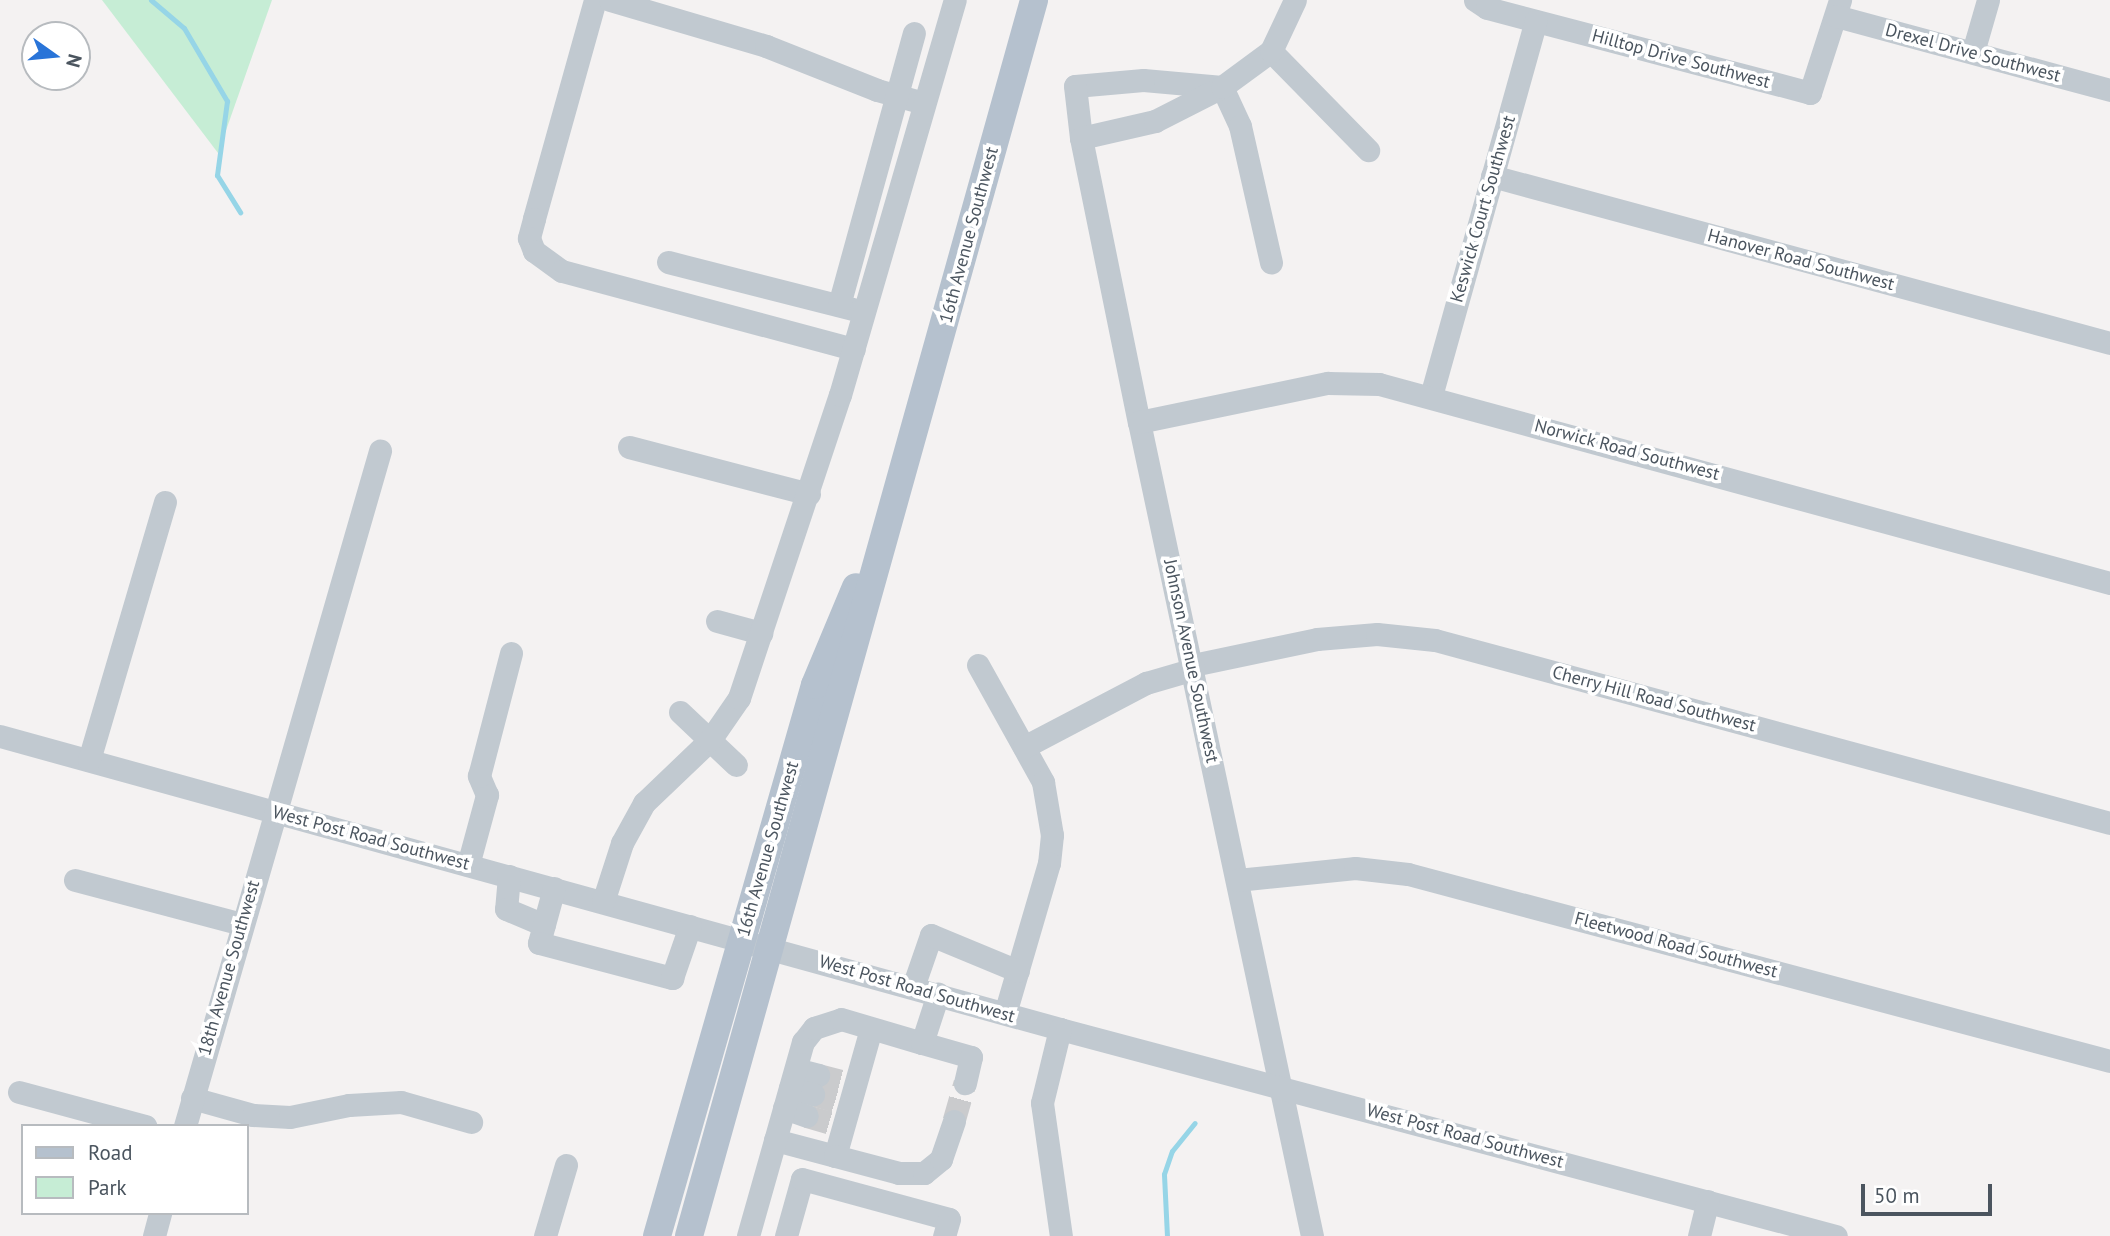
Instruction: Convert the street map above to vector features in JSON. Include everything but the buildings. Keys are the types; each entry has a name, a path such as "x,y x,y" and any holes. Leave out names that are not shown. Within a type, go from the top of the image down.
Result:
{"main road":[{"name":"16th Avenue Southwest","path":"689,1236 1034,0"},
{"name":"16th Avenue Southwest","path":"657,1236 815,685 904,470"}],"street":[{"path":"595,0 531,229 534,251 562,271 854,349"},
{"path":"610,0 766,46 925,103"},
{"path":"603,902 622,843 644,803 710,740 739,698 809,494 854,349 955,0"},
{"path":"1081,138 1156,121 1222,87 1271,51 1295,0"},
{"name":"Hilltop Drive Southwest","path":"1475,0 1512,7 1536,21 1810,93 1838,8"},
{"path":"1973,52 1988,0"},
{"name":"Drexel Drive Southwest","path":"1838,8 1973,52 2110,90"},
{"name":"Keswick Court Southwest","path":"1431,396 1536,21"},
{"path":"839,305 914,33"},
{"path":"1271,51 1368,150"},
{"name":"Johnson Avenue Southwest","path":"1222,87 1143,80 1075,86 1081,138 1139,422 1194,667 1312,1236"},
{"path":"1222,87 1240,126 1271,263"},
{"name":"Hanover Road Southwest","path":"1492,176 2110,343"},
{"path":"668,262 865,312"},
{"name":"Norwick Road Southwest","path":"1139,422 1328,383 1379,384 2110,583"},
{"path":"629,447 809,494"},
{"name":"18th Avenue Southwest","path":"185,1124 273,811 380,451"},
{"path":"89,760 164,502"},
{"path":"717,621 761,633"},
{"name":"Cherry Hill Road Southwest","path":"1024,747 1146,683 1194,667 1317,639 1377,634 1436,640 2110,823"},
{"path":"468,864 487,795 479,776 511,653"},
{"path":"978,665 1043,782 1052,835 1005,1013"},
{"path":"680,712 736,765"},
{"name":"West Post Road Southwest","path":"0,736 1060,1029 1836,1236"},
{"name":"Fleetwood Road Southwest","path":"1237,880 1356,868 1408,874 2110,1061"},
{"path":"509,876 506,909 544,925"},
{"path":"75,880 241,924"},
{"path":"554,888 539,943 672,978 690,926"},
{"path":"913,987 930,935 1018,971"},
{"path":"922,1042 938,994"},
{"path":"748,1236 803,1042 814,1028 841,1019 971,1057 965,1083"},
{"path":"835,1156 843,1104 871,1029"},
{"path":"1060,1029 1042,1102 1061,1236"},
{"path":"790,1088 812,1095 790,1088"},
{"path":"19,1092 138,1124"},
{"path":"192,1098 253,1115 290,1117 349,1105 401,1102 471,1122"},
{"path":"775,1140 898,1173 924,1173 942,1159 954,1121"},
{"path":"545,1236 566,1165"},
{"path":"786,1236 802,1179 949,1219 944,1236"},
{"path":"1699,1236 1708,1202"},
{"path":"153,1236 159,1215"}],"green space":[{"path":"102,0 272,0 218,153"}],"waterway":[{"path":"151,0 184,28 227,101 217,175 240,212"},
{"path":"1167,1236 1164,1174 1172,1151 1195,1123"}],"tunnel":[{"path":"818,1075 842,1081"},
{"path":"954,1121 965,1083"},
{"path":"813,1094 836,1101"},
{"path":"807,1116 831,1123"}]}
